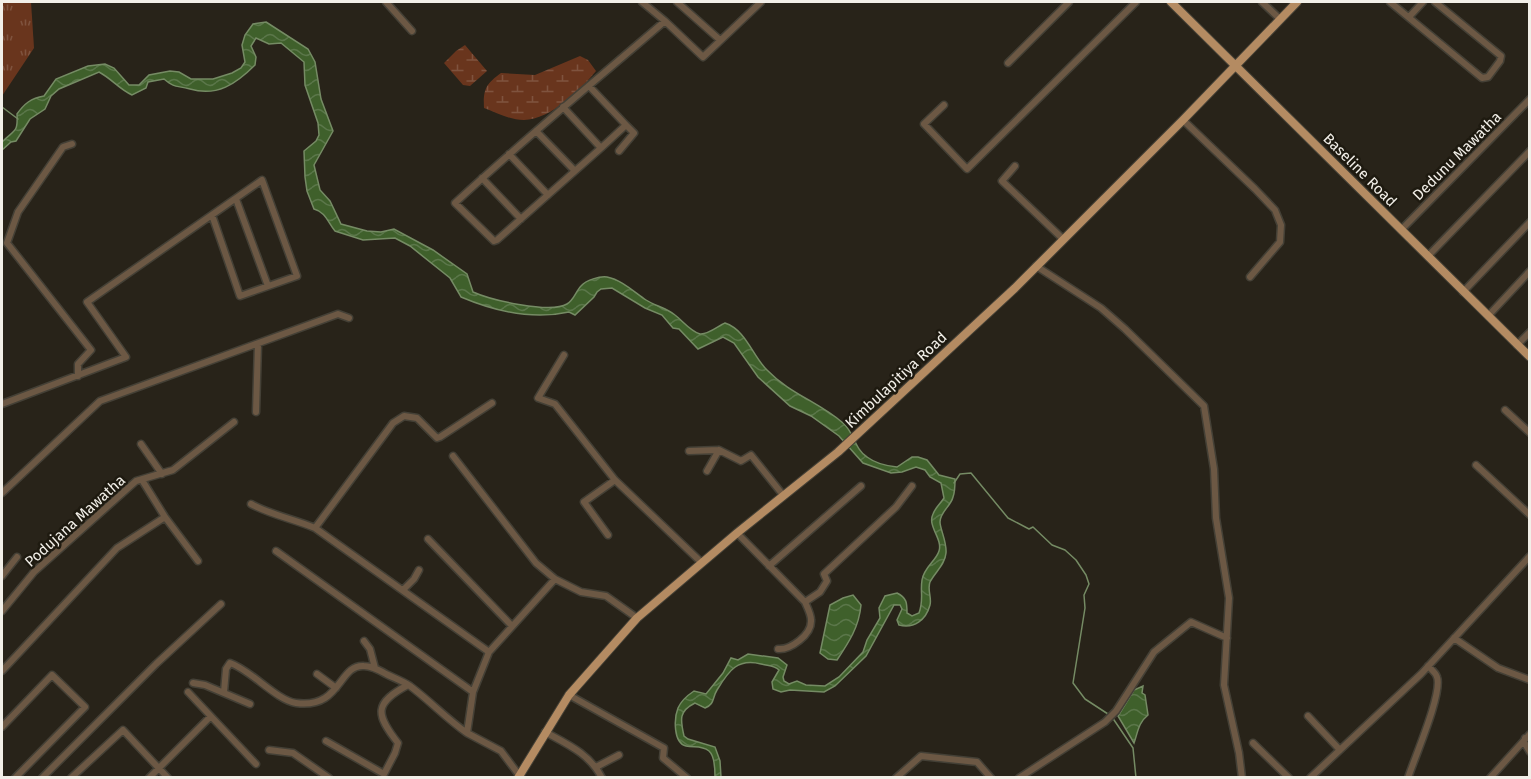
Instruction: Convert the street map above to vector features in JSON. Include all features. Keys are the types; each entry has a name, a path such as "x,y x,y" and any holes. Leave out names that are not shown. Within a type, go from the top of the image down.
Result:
{"main road":[{"name":"Baseline Road","path":"1171,2 1530,357"},
{"name":"Kimbulapitiya Road","path":"519,776 569,695 637,618 737,532 838,452 1036,266 1183,120 1297,2"}],"street":[{"path":"386,2 412,31"},
{"path":"642,2 703,57 761,2"},
{"path":"677,2 720,40"},
{"path":"1008,63 1069,2"},
{"path":"944,105 924,124 967,169 1136,2"},
{"path":"1262,2 1280,19"},
{"path":"1390,2 1482,78 1488,77 1501,56 1435,2"},
{"path":"1409,17 1423,2"},
{"path":"626,125 497,240 494,241 456,203 509,154 665,21"},
{"path":"588,86 634,133 619,151"},
{"name":"Dedunu Mawatha","path":"1401,230 1530,99"},
{"path":"563,107 601,148"},
{"path":"1183,120 1275,210 1281,225 1280,242 1250,277"},
{"path":"536,131 574,171"},
{"path":"72,144 63,147 18,212 7,243 91,350 78,364 78,376"},
{"path":"1428,256 1530,152"},
{"path":"509,154 548,195"},
{"path":"1016,166 1002,181 1063,239"},
{"path":"482,178 521,219"},
{"path":"2,404 126,357 87,302 262,180 297,276 240,296 212,216"},
{"path":"236,199 268,286"},
{"path":"1463,292 1530,222"},
{"path":"1036,266 1101,308 1204,406 1214,469 1216,518 1229,598 1224,685 1242,777"},
{"path":"1488,316 1530,271"},
{"path":"2,493 100,401 338,314 349,318"},
{"path":"1518,345 1530,332"},
{"path":"256,412 258,344"},
{"path":"564,355 538,398 555,404 615,480 702,563"},
{"path":"315,528 393,423 404,416 417,418 437,438 492,403"},
{"path":"1505,410 1530,433"},
{"name":"Podujana Mawatha","path":"2,611 34,572 136,482 172,470 234,422"},
{"path":"141,444 162,474"},
{"path":"707,471 719,450"},
{"path":"689,451 719,450 741,461 751,455 783,495"},
{"path":"453,456 536,563 555,579 581,592 606,596 637,618"},
{"path":"1476,465 1530,515"},
{"path":"142,480 165,517 198,561"},
{"path":"608,534 584,502 615,480"},
{"path":"769,566 861,486"},
{"path":"805,602 820,592 827,581 825,574 896,507 912,486"},
{"path":"251,504 264,511 289,517 315,528 489,652"},
{"path":"2,671 117,548 165,517"},
{"path":"737,532 805,602 811,622 807,633 786,650 778,649"},
{"path":"428,539 512,626"},
{"path":"276,550 473,692"},
{"path":"1310,777 1428,666 1530,556"},
{"path":"2,576 17,557"},
{"path":"403,590 417,580 419,570"},
{"path":"467,733 473,692 489,652 555,579"},
{"path":"42,777 156,664 221,604"},
{"path":"1019,777 1105,722 1116,711 1154,652 1191,622 1227,638"},
{"path":"1454,638 1498,668 1530,680"},
{"path":"364,641 370,649 375,668"},
{"path":"224,692 226,669 230,663 296,703 324,700 356,667 375,668 408,685 467,733 501,752 519,776"},
{"path":"1408,777 1432,711 1438,685 1437,676 1428,666"},
{"path":"317,674 336,688"},
{"path":"2,727 52,675 85,707 15,777"},
{"path":"193,683 205,685 250,704"},
{"path":"326,741 383,776 398,742 386,727 381,716 381,708 388,698 408,685"},
{"path":"188,692 256,764"},
{"path":"569,695 664,748 663,759 687,777"},
{"path":"1308,716 1340,750"},
{"path":"149,777 210,717"},
{"path":"71,777 123,730 168,777"},
{"path":"545,732 581,752 596,767 602,777"},
{"path":"1527,736 1524,742 1530,752"},
{"path":"1490,777 1527,736"},
{"path":"1253,743 1289,777"},
{"path":"269,750 293,753 329,777"},
{"path":"596,767 619,756"},
{"path":"896,777 921,756 977,762 991,777"}],"green space":[{"path":"2,2 31,2 34,48 2,96"},
{"path":"465,45 487,71 470,86 463,85 444,63"},
{"path":"580,56 588,60 596,71 564,103 544,115 519,120 484,108 487,88 492,80 501,73 535,75"}],"water":[{"path":"266,22 308,49 315,62 321,99 333,131 314,165 320,190 330,201 341,224 367,231 381,232 394,229 433,250 467,274 473,292 493,299 535,307 559,307 567,304 586,282 607,277 623,283 649,302 671,312 696,333 710,332 725,323 738,331 762,364 776,378 843,423 867,457 881,464 897,467 912,457 918,457 927,460 939,475 955,479 952,500 940,522 946,553 942,565 930,582 930,605 926,615 919,622 910,626 899,625 897,620 902,609 900,605 894,605 866,656 835,686 824,692 790,690 781,692 773,689 772,682 779,670 775,667 746,663 735,667 721,683 710,705 705,708 695,703 683,712 682,716 684,736 715,747 720,761 721,777 715,777 714,760 711,753 700,747 686,746 679,740 675,724 681,703 694,691 706,694 723,673 731,658 738,660 748,654 778,658 787,665 783,677 784,681 789,684 797,681 806,685 825,686 839,677 863,652 880,618 879,608 885,596 897,593 906,601 907,613 912,616 919,613 923,575 940,546 932,519 935,510 944,498 941,483 930,477 925,470 916,467 891,473 863,463 839,436 811,416 790,406 758,377 734,343 723,337 698,349 679,329 673,328 662,315 645,308 612,288 601,289 575,315 569,312 542,315 514,313 461,297 450,278 410,246 395,238 363,240 335,231 324,215 314,209 307,191 304,151 316,141 319,135 318,123 305,85 304,62 281,43 269,44 256,38 251,46 256,57 255,65 241,78 217,90 200,91 176,86 164,79 148,82 146,88 132,95 99,72 59,89 51,96 45,109 30,119 16,141 11,142 2,150 2,142 16,128 17,114 20,110 25,104 44,96 56,79 88,66 105,64 114,68 129,85 139,85 149,75 170,71 179,72 191,79 213,79 241,68 245,62 242,45 245,35 253,24"},
{"path":"853,595 861,605 856,627 837,660 828,659 820,653 830,605"},
{"path":"1143,686 1142,693 1145,695 1148,715 1140,724 1134,743 1118,716 1134,690"}],"waterway":[{"path":"2,107 18,119"},
{"path":"954,483 960,474 971,473 1008,518 1029,529 1033,527 1052,545 1065,550 1076,560 1089,584 1084,595 1085,608 1073,683 1085,699 1108,714"},
{"path":"1112,717 1133,748 1136,778"}]}
